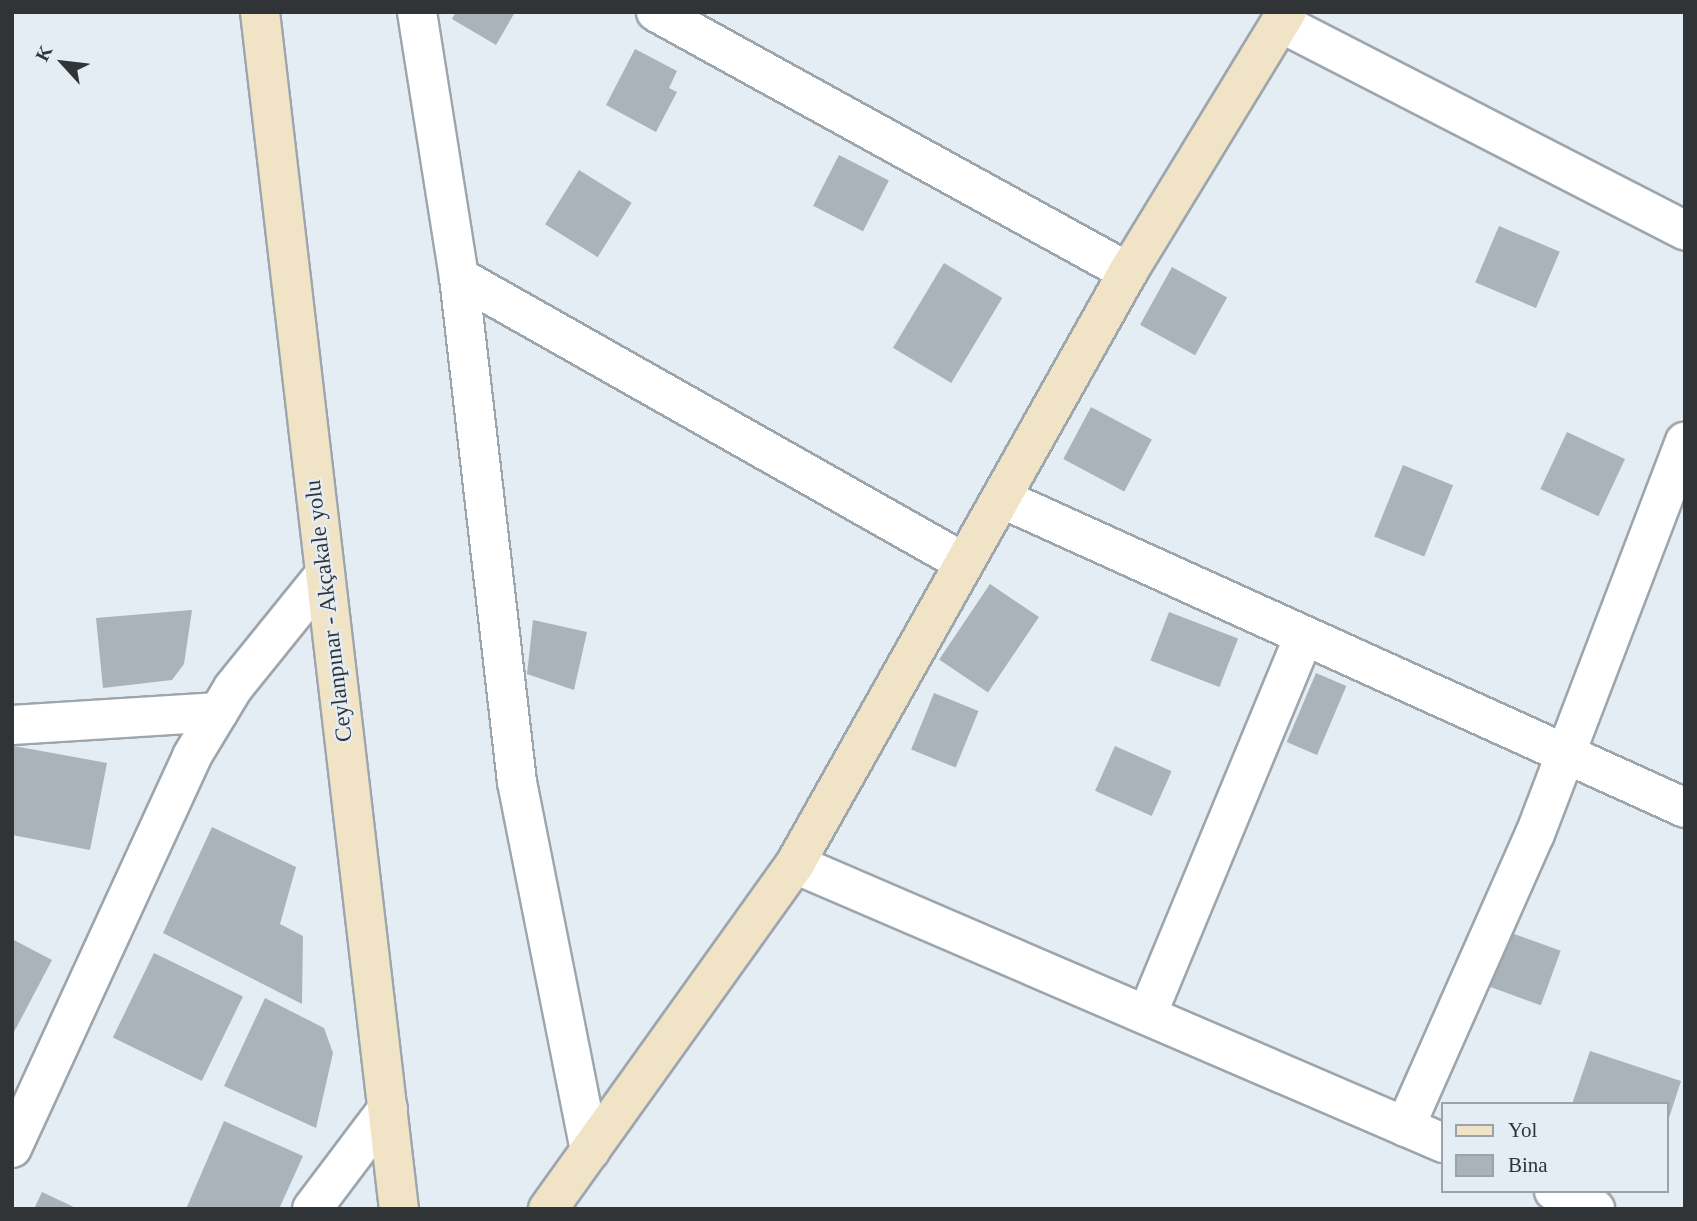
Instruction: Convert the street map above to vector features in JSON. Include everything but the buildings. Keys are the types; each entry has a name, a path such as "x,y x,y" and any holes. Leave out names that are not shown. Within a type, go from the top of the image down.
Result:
{"street":[{"name":"Ceylanpınar - Akçakale yolu","path":"260,12 399,1209"},
{"path":"417,12 459,277 517,782 590,1151"},
{"path":"656,12 1128,272"},
{"path":"548,1209 795,864 962,562 1003,499 1128,272 1284,18 1685,231"},
{"path":"459,277 962,562"},
{"path":"1405,1127 1565,753 1685,442"},
{"path":"1003,499 1685,808"},
{"path":"12,1148 192,756 219,712 325,574"},
{"path":"1147,1015 1304,636"},
{"path":"12,725 219,712"},
{"path":"795,864 1442,1143"},
{"path":"312,1209 388,1108"},
{"path":"1559,1193 1595,1209"}]}
